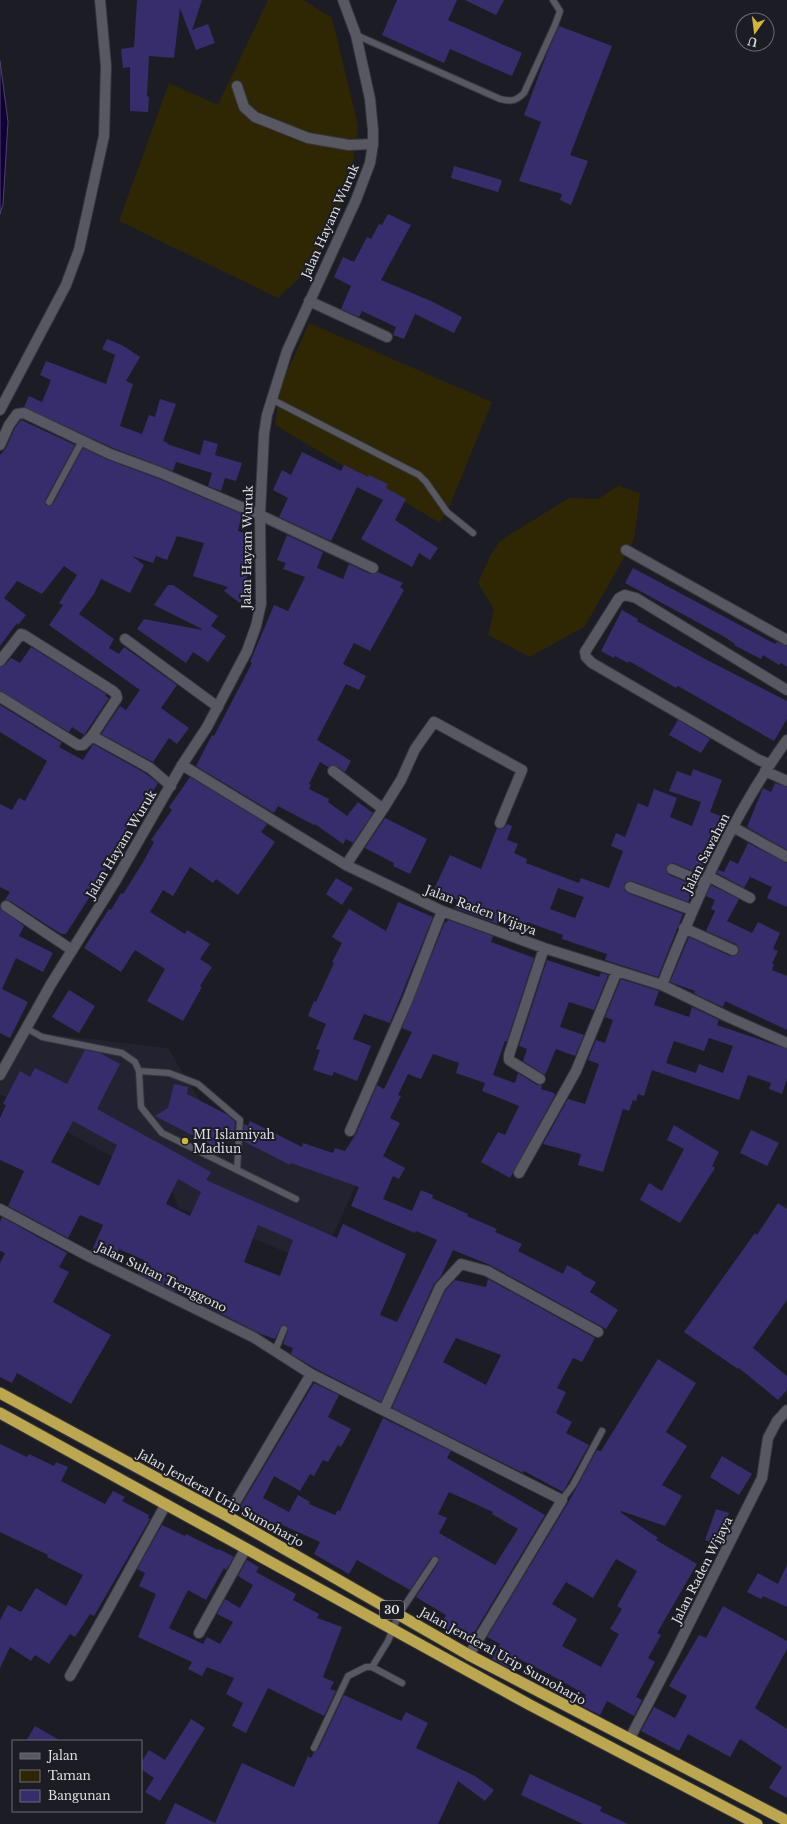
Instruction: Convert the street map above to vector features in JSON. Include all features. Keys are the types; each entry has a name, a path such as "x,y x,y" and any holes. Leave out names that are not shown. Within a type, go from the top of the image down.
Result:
{"highway":[{"name":"Jalan Jenderal Urip Sumoharjo","path":"0,1393 228,1516 469,1655 787,1821"},
{"name":"30","path":"0,1413 530,1704 757,1824"}],"street":[{"path":"0,410 66,285 78,250 104,136 106,66 100,0"},
{"name":"Jalan Hayam Wuruk","path":"0,1075 72,950 116,880 182,765 218,707 248,651 261,604 260,515 264,434 267,415 288,351 309,301 356,200 370,163 373,144 370,99 356,35 343,0"},
{"path":"237,86 244,107 255,117 308,138 349,145 373,144"},
{"path":"309,301 387,337"},
{"path":"0,445 9,425 19,413 24,413 110,454 159,472 260,515 373,568"},
{"path":"626,550 787,640"},
{"path":"787,690 636,598 626,595 619,598 585,652 586,656 592,663 752,756 787,781"},
{"path":"0,661 21,634 113,691 117,698 92,736 83,745 78,745 0,697"},
{"path":"124,639 218,707"},
{"path":"346,865 384,809 401,780 415,749 434,722 522,770 500,822"},
{"path":"92,736 150,768 171,786"},
{"name":"Jalan Sawahan","path":"662,985 692,910 733,827 767,768 787,740"},
{"name":"Jalan Raden Wijaya","path":"182,765 346,865 442,911 544,948 662,985 728,1017 787,1043"},
{"path":"333,771 384,809"},
{"path":"733,827 787,857"},
{"path":"672,869 707,880 750,898"},
{"path":"630,887 692,910"},
{"path":"6,906 72,950"},
{"path":"350,1131 407,1001 442,911"},
{"path":"684,928 733,950"},
{"path":"540,1079 509,1060 508,1055 544,948"},
{"path":"519,1173 576,1071 617,971"},
{"name":"Jalan Sultan Trenggono","path":"0,1209 86,1255 254,1337 311,1374 562,1500"},
{"path":"384,1410 440,1287 461,1264 487,1271 598,1332"},
{"path":"228,1516 311,1374"},
{"name":"Jalan Raden Wijaya","path":"630,1738 674,1654 762,1478 768,1438 777,1421 787,1410"},
{"path":"469,1655 562,1500"},
{"path":"70,1676 166,1504"},
{"path":"199,1633 246,1548"}],"lane":[{"path":"356,35 500,99 509,101 517,100 524,93 555,25 560,11 553,0"},
{"path":"273,400 419,475 426,482 447,512 473,533"},
{"path":"49,502 82,441"},
{"path":"26,1028 42,1037 122,1053 135,1062 139,1071 141,1107 162,1133 296,1199"},
{"path":"139,1071 169,1074 198,1084 240,1120 237,1170"},
{"path":"275,1351 284,1329"},
{"path":"562,1500 573,1485 602,1431"},
{"path":"372,1667 388,1641 392,1628 400,1614 435,1560"},
{"path":"314,1748 348,1676 366,1667 372,1667 402,1683"}],"shaded area":[{"path":"0,61 8,122 3,204 0,214"},
{"name":"MI Islamiyah Madiun","path":"22,1031 168,1048 203,1106 264,1133 309,1149 358,1180 319,1266 179,1208 172,1191 0,1094 0,1070"}],"green space":[{"path":"268,0 303,0 332,18 358,126 350,184 315,263 278,298 119,221 169,83 218,105"},
{"path":"309,323 492,402 450,505 440,523 275,425 281,386"},
{"path":"618,486 640,493 634,540 585,626 530,657 488,635 494,609 478,583 491,554 500,541 569,498 598,499"}],"building":[{"path":"137,0 202,0 192,30 208,24 215,43 196,50 180,8 174,58 149,56 147,96 149,97 148,112 130,111 130,67 123,68 121,49 134,47"},
{"path":"397,0 457,0 448,20 522,53 512,76 450,49 444,63 382,35"},
{"path":"465,0 504,0 496,15"},
{"path":"559,26 612,46 570,155 588,161 571,205 560,200 562,194 519,181 541,122 524,115"},
{"path":"454,166 502,180 498,192 451,178"},
{"path":"388,214 411,225 381,280 431,301 462,317 454,333 415,314 404,339 393,335 396,327 362,311 359,317 341,309 351,286 334,277 343,257 354,262 367,237 371,239 379,224 382,225"},
{"path":"107,339 122,345 140,357 126,381 133,384 120,426 142,434 149,415 155,417 160,399 176,404 163,441 168,443 167,444 200,455 204,440 218,444 215,455 242,463 236,481 225,478 221,491 208,486 212,473 176,462 173,471 113,448 24,407 29,396 42,402 51,380 40,375 46,361 106,384 115,355 102,349"},
{"path":"21,420 75,445 45,500 45,504 47,506 53,504 83,448 108,460 157,478 242,514 238,531 251,535 245,559 252,561 243,589 248,592 240,603 224,591 228,587 193,576 204,543 177,536 167,560 156,556 153,563 132,556 144,565 130,593 101,579 94,594 79,614 114,639 109,648 119,654 124,647 177,685 161,708 189,728 177,744 169,738 153,762 101,734 120,706 126,710 140,690 49,625 63,605 59,603 77,575 64,566 42,594 17,581 4,598 26,615 18,625 17,623 0,646 0,455 6,448 15,428"},
{"path":"302,452 341,471 344,465 368,477 369,475 388,484 386,488 406,499 395,520 438,548 430,560 419,553 412,567 361,539 383,500 357,487 331,541 279,517 288,498 273,490 282,470 291,475"},
{"path":"287,535 323,552 317,568 343,579 349,564 370,574 378,572 403,583 400,587 404,590 370,651 354,643 343,664 366,676 359,690 346,684 317,740 351,761 345,772 334,765 328,767 320,762 309,784 311,785 309,789 329,799 328,802 347,816 358,802 373,813 353,843 346,839 343,844 315,824 314,825 278,806 274,813 196,766 212,735 214,736 252,663 250,662 274,605 288,611 305,577 283,569 286,563 277,560"},
{"path":"633,568 775,644 777,642 787,646 787,667 781,663 779,665 763,655 761,659 734,645 735,644 723,636 625,583"},
{"path":"168,585 173,585 218,616 211,626 226,636 208,662 193,652 186,663 137,629 144,619 202,630 154,605"},
{"path":"622,610 638,619 637,621 707,660 787,701 787,719 774,741 678,686 676,688 629,661 628,663 615,656 614,658 601,651"},
{"path":"31,647 106,694 105,696 109,698 84,735 72,727 69,732 0,691 0,667 5,665 11,658 20,663"},
{"path":"0,705 62,743 59,747 83,760 93,744 145,773 158,783 135,821 132,819 105,870 106,871 66,934 61,934 10,901 5,900 10,892 0,887 0,804 12,810 19,798 25,801 47,761 0,732"},
{"path":"678,720 710,739 701,753 669,735"},
{"path":"693,769 722,780 710,812 721,816 702,864 706,866 702,875 674,863 668,864 666,869 669,875 696,886 695,891 693,890 688,902 632,881 626,882 624,885 625,891 628,893 683,914 658,977 605,960 607,954 562,939 563,935 527,922 524,930 499,921 498,924 454,908 458,900 434,889 450,855 481,869 497,828 504,828 507,824 512,826 507,840 518,844 514,853 527,859 526,863 579,883 581,878 609,888 623,851 611,846 616,833 625,837 638,803 648,807 654,789 677,798 670,817 692,826 701,802 669,791 677,771 691,776","holes":["558,888 584,897 575,918 550,909"]},
{"path":"190,777 267,824 261,832 275,842 238,895 216,879 213,883 190,867 173,896 163,890 150,912 185,934 187,930 210,944 200,959 212,967 200,986 202,987 183,1021 147,1001 165,969 135,950 121,972 84,948 109,909 111,910 121,893 123,894 142,864 154,842 151,840 172,810 169,807"},
{"path":"775,783 787,787 787,850 747,827 763,788 771,792"},
{"path":"385,818 427,839 410,874 393,866 394,863 365,848"},
{"path":"748,843 787,863 787,907 767,898 772,887 750,877 744,888 717,873 718,870 724,872 730,860 738,864"},
{"path":"336,878 353,888 342,905 326,894"},
{"path":"711,885 739,899 727,921 752,933 758,922 780,933 773,949 778,951 772,964 774,964 772,970 787,976 787,1030 725,1001 723,1007 697,995 694,993 695,991 670,982 689,937 730,956 736,955 739,952 736,944 706,931 715,911 711,909 715,900 706,896"},
{"path":"398,902 433,917 390,1023 364,1014 353,1039 371,1046 357,1081 334,1072 332,1076 313,1070 320,1050 316,1049 326,1024 308,1016 314,1001 316,1002 334,963 332,962 342,943 332,937 349,909 386,931"},
{"path":"0,908 24,926 19,936 53,953 43,972 16,958 2,989 28,1002 10,1038 0,1033"},
{"path":"448,920 493,936 491,942 534,958 507,1041 505,1041 493,1075 515,1083 518,1073 537,1085 542,1085 541,1089 554,1093 555,1095 510,1178 481,1162 498,1132 505,1135 519,1106 482,1091 485,1083 456,1073 459,1063 433,1054 421,1079 408,1074 398,1095 401,1096 390,1118 400,1123 383,1156 405,1168 399,1179 393,1176 383,1199 412,1211 421,1190 433,1195 432,1198 468,1214 467,1216 497,1229 495,1232 522,1244 518,1251 563,1274 567,1265 582,1273 581,1274 596,1282 590,1292 618,1310 606,1329 490,1265 453,1250 441,1276 434,1284 381,1402 316,1369 291,1354 293,1348 283,1344 288,1330 286,1325 281,1326 275,1339 261,1334 200,1303 201,1300 176,1289 175,1292 138,1274 144,1260 119,1249 113,1261 92,1250 103,1225 80,1215 68,1238 8,1206 24,1171 0,1160 0,1118 6,1105 3,1104 20,1071 30,1077 35,1068 67,1084 85,1050 100,1053 120,1064 97,1109 211,1172 206,1180 337,1238 343,1224 406,1254 380,1315 397,1322 437,1240 416,1231 415,1233 351,1206 359,1187 291,1163 290,1165 243,1141 244,1124 248,1126 250,1121 302,1147 303,1143 333,1153 335,1148 345,1151 356,1134 377,1085 384,1089 412,1032 402,1028 445,922","holes":["73,1121 117,1145 99,1186 51,1162","178,1179 201,1192 190,1216 166,1204","258,1225 293,1240 280,1276 244,1262"]},
{"path":"547,960 599,977 601,973 608,975 594,1010 569,1002 560,1027 584,1035 575,1056 556,1049 545,1075 523,1061 527,1049 519,1046"},
{"path":"621,979 659,991 654,1005 689,1017 692,1007 719,1020 717,1025 787,1049 787,1079 782,1094 769,1089 771,1083 748,1075 739,1100 652,1070 644,1096 638,1094 636,1101 633,1100 629,1111 623,1109 603,1172 578,1165 581,1154 543,1144 568,1099 585,1104 599,1064 588,1060 596,1040 605,1043 613,1020 605,1017","holes":["709,1038 733,1046 723,1073 699,1064 696,1073 666,1063 674,1041 704,1051"]},
{"path":"69,990 95,1006 79,1033 52,1017"},
{"path":"174,1084 188,1087 187,1094 228,1115 235,1122 234,1137 229,1134 221,1150 155,1116 168,1108"},
{"path":"674,1125 719,1152 712,1166 715,1168 680,1223 640,1200 649,1183 662,1191 684,1149 667,1140"},
{"path":"751,1130 779,1143 767,1166 740,1153"},
{"path":"778,1203 787,1209 787,1300 753,1348 787,1376 787,1390 778,1400 739,1368 738,1369 684,1332 755,1233 757,1235"},
{"path":"2,1217 67,1253 59,1267 69,1272 53,1302 111,1335 71,1404 17,1373 12,1383 0,1377 0,1263 5,1253 0,1251 0,1222"},
{"path":"488,1279 595,1338 582,1362 573,1358 557,1388 566,1392 556,1413 572,1422 566,1433 589,1445 563,1492 524,1471 523,1473 392,1408 445,1291 455,1280 486,1287","holes":["456,1338 501,1355 486,1385 443,1362"]},
{"path":"658,1359 696,1383 666,1432 687,1446 662,1485 682,1496 665,1526 621,1511 620,1512 658,1538 656,1540 697,1564 657,1633 661,1635 648,1658 655,1662 636,1697 642,1700 634,1716 607,1701 600,1715 580,1705 586,1695 549,1674 515,1657 509,1668 492,1659 500,1644 487,1637 568,1503 597,1450 601,1451","holes":["616,1559 637,1571 617,1606 622,1609 610,1629 619,1634 601,1667 562,1646 577,1619 552,1604 566,1582 593,1598"]},
{"path":"314,1383 339,1395 328,1417 351,1429 341,1447 338,1445 328,1462 323,1460 314,1476 310,1474 300,1491 274,1476 263,1498 289,1512 298,1495 310,1502 309,1504 335,1515 338,1510 340,1511 383,1418 451,1451 447,1458 545,1515 468,1643 439,1627 446,1615 416,1597 439,1562 439,1558 437,1556 431,1558 410,1590 357,1560 349,1574 314,1554 320,1542 280,1524 277,1529 240,1507","holes":["449,1492 493,1512 492,1514 518,1529 495,1565 439,1533 447,1518 438,1514"]},
{"path":"0,1444 27,1457 29,1454 54,1466 56,1462 68,1467 61,1481 105,1504 113,1491 125,1497 122,1501 149,1515 148,1518 150,1519 94,1616 90,1614 75,1637 70,1634 49,1664 35,1655 31,1661 10,1647 0,1668 0,1620 8,1605 21,1612 36,1588 66,1606 83,1575 47,1557 48,1555 0,1532"},
{"path":"722,1456 752,1474 739,1495 710,1477"},
{"path":"716,1509 729,1513 717,1545 705,1540"},
{"path":"162,1525 185,1536 186,1534 234,1557 226,1570 224,1568 206,1600 188,1590 169,1628 203,1644 207,1637 220,1644 233,1622 217,1614 225,1599 240,1608 253,1585 238,1576 247,1560 259,1567 256,1572 296,1594 293,1600 319,1614 317,1618 342,1627 323,1677 334,1682 330,1689 336,1691 324,1716 268,1688 246,1733 232,1726 243,1703 226,1694 234,1678 207,1667 202,1676 188,1669 192,1662 138,1637 156,1594 139,1586 145,1573 137,1569"},
{"path":"787,1565 787,1607 763,1596 761,1599 747,1592 758,1573 778,1584"},
{"path":"723,1606 787,1641 787,1649 755,1708 787,1729 787,1798 769,1788 782,1767 740,1739 730,1757 688,1734 679,1751 641,1731 654,1707 675,1718 687,1696 669,1686 699,1635 706,1638"},
{"path":"344,1695 401,1721 406,1712 428,1723 416,1748 475,1776 494,1790 485,1801 458,1781 438,1824 165,1824 175,1803 215,1823 242,1763 294,1787 308,1756 311,1758 314,1752 318,1750"},
{"path":"191,1719 205,1728 160,1801 145,1792 154,1778 142,1770 142,1761 149,1750 165,1760"},
{"path":"35,1726 59,1740 27,1740"},
{"path":"530,1774 602,1807 600,1811 628,1824 583,1824 521,1795"}],"place":[{"name":"MI Islamiyah Madiun","path":"185,1141"}]}
